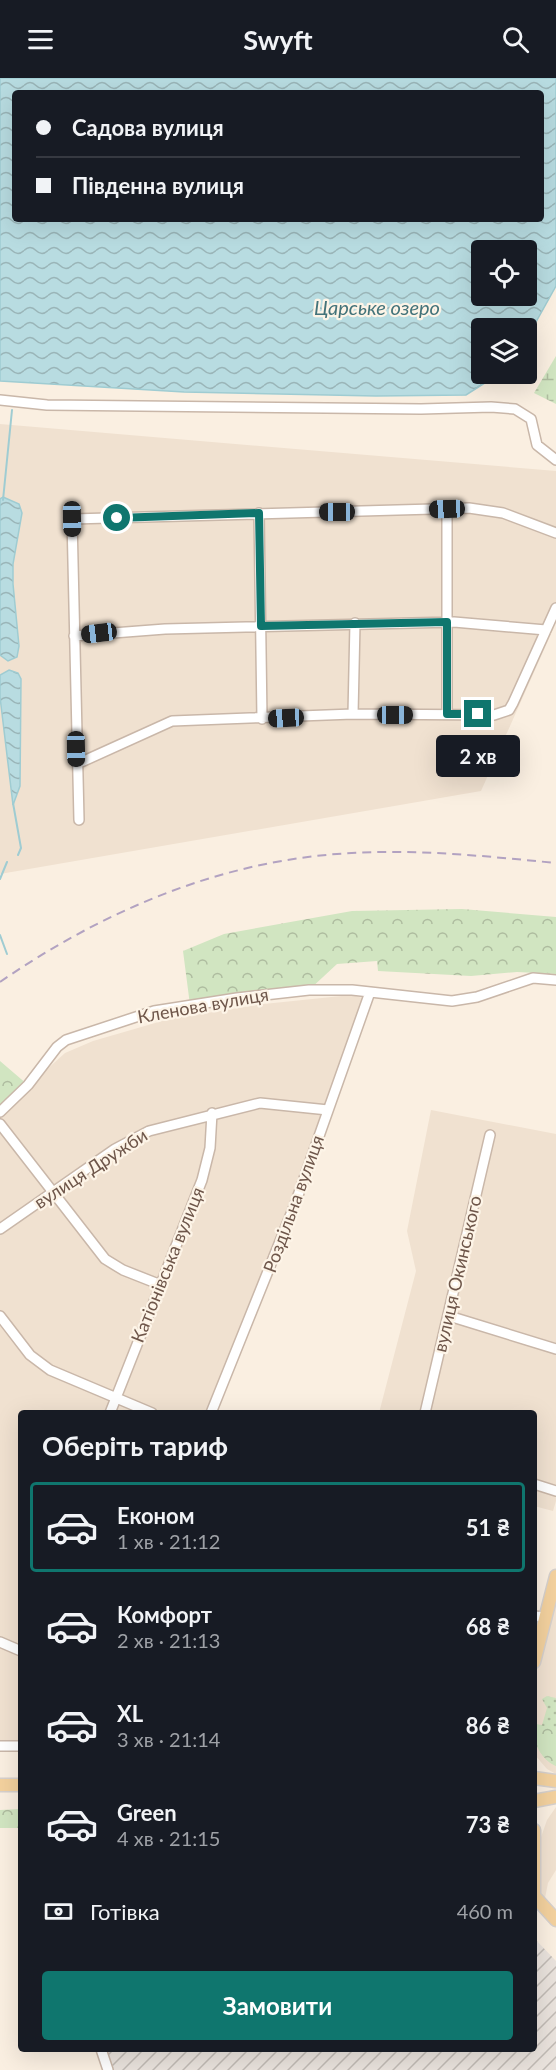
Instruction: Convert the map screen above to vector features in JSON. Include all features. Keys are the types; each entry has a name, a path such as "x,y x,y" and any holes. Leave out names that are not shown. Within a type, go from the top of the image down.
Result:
{"main road":[{"path":"537,1639 540,1616 556,1576"},
{"path":"537,1778 556,1781"},
{"path":"0,1785 18,1785"},
{"path":"537,1800 556,1797"},
{"path":"537,1899 556,1920"}],"street":[{"path":"0,400 47,405 515,409 531,419 537,445 556,460"},
{"path":"447,509 447,714"},
{"path":"79,820 72,519 485,509 556,533"},
{"path":"259,513 262,719"},
{"path":"77,764 172,722 353,714 494,715 509,710 556,608"},
{"path":"74,636 165,629 355,623 447,622 546,630"},
{"path":"353,714 355,623"},
{"name":"Кленова вулиця","path":"0,1112 28,1085 57,1047 66,1040 154,1011 309,990 370,993 452,1002 477,997 533,978 556,980"},
{"name":"Роздільна вулиця","path":"212,1410 271,1268 370,993"},
{"name":"вулиця Дружби","path":"0,1229 115,1149 150,1131 212,1113 260,1103 328,1110"},
{"name":"Катіонівська вулиця","path":"112,1410 202,1180 210,1148 212,1113"},
{"path":"0,1124 55,1191 105,1259 123,1270 161,1285"},
{"name":"вулиця Окинського","path":"426,1410 490,1135"},
{"path":"0,1316 30,1354 50,1370 144,1410"},
{"path":"449,1316 556,1348"},
{"path":"537,1485 556,1491"},
{"path":"0,1642 18,1650"},
{"path":"0,1746 18,1746"},
{"path":"102,2052 108,2070"}],"shaded area":[{"path":"0,424 556,471 556,623 481,791 0,874"},
{"path":"351,995 363,998 292,1205 208,1410 18,1410 18,1742 0,1742 0,1112 65,1053 93,1041 169,1019 264,1004"},
{"path":"431,1110 556,1134 556,1501 553,1511 537,1507 537,1410 380,1410 416,1271 407,1231"},
{"path":"556,1591 556,1774 547,1769 537,1757 537,1665"},
{"path":"556,1807 556,1870 548,1883 544,1903 538,1895 539,1843 547,1820"},
{"path":"537,1941 556,1961 556,2070 114,2070 107,2052 537,2052"}],"green space":[{"path":"556,356 556,404 534,393"},
{"path":"462,909 556,917 556,974 517,972 471,976 378,971 377,961 337,964 309,990 190,1005 183,951 224,934 352,911"},
{"path":"0,1061 28,1085 0,1112"},
{"path":"547,1696 556,1698 556,1766 546,1759 537,1746 537,1724 542,1725 547,1708 542,1699"},
{"path":"537,1724 552,1728 556,1736 556,1766 550,1763 538,1749"},
{"path":"18,1809 18,1828 0,1828 0,1810"}],"water":[{"name":"Царське озеро","path":"0,78 556,78 556,286 537,320 537,318 471,318 471,384 483,384 466,395 376,396 184,392 0,381"},
{"path":"3,497 19,504 22,513 13,564 19,646 17,657 8,661 0,655 0,499"},
{"path":"9,670 18,673 21,679 20,786 13,805 0,697 0,675"}],"waterway":[{"path":"3,500 12,410"},
{"path":"13,803 21,848 18,855"},
{"path":"0,879 7,862"},
{"path":"0,935 7,954"}],"railway":[{"path":"0,982 38,957 118,914 203,880 247,868 292,859 364,852 447,854 556,863"}],"route":[{"path":"117,518 259,513 261,626 447,622 447,714 478,714"}]}
